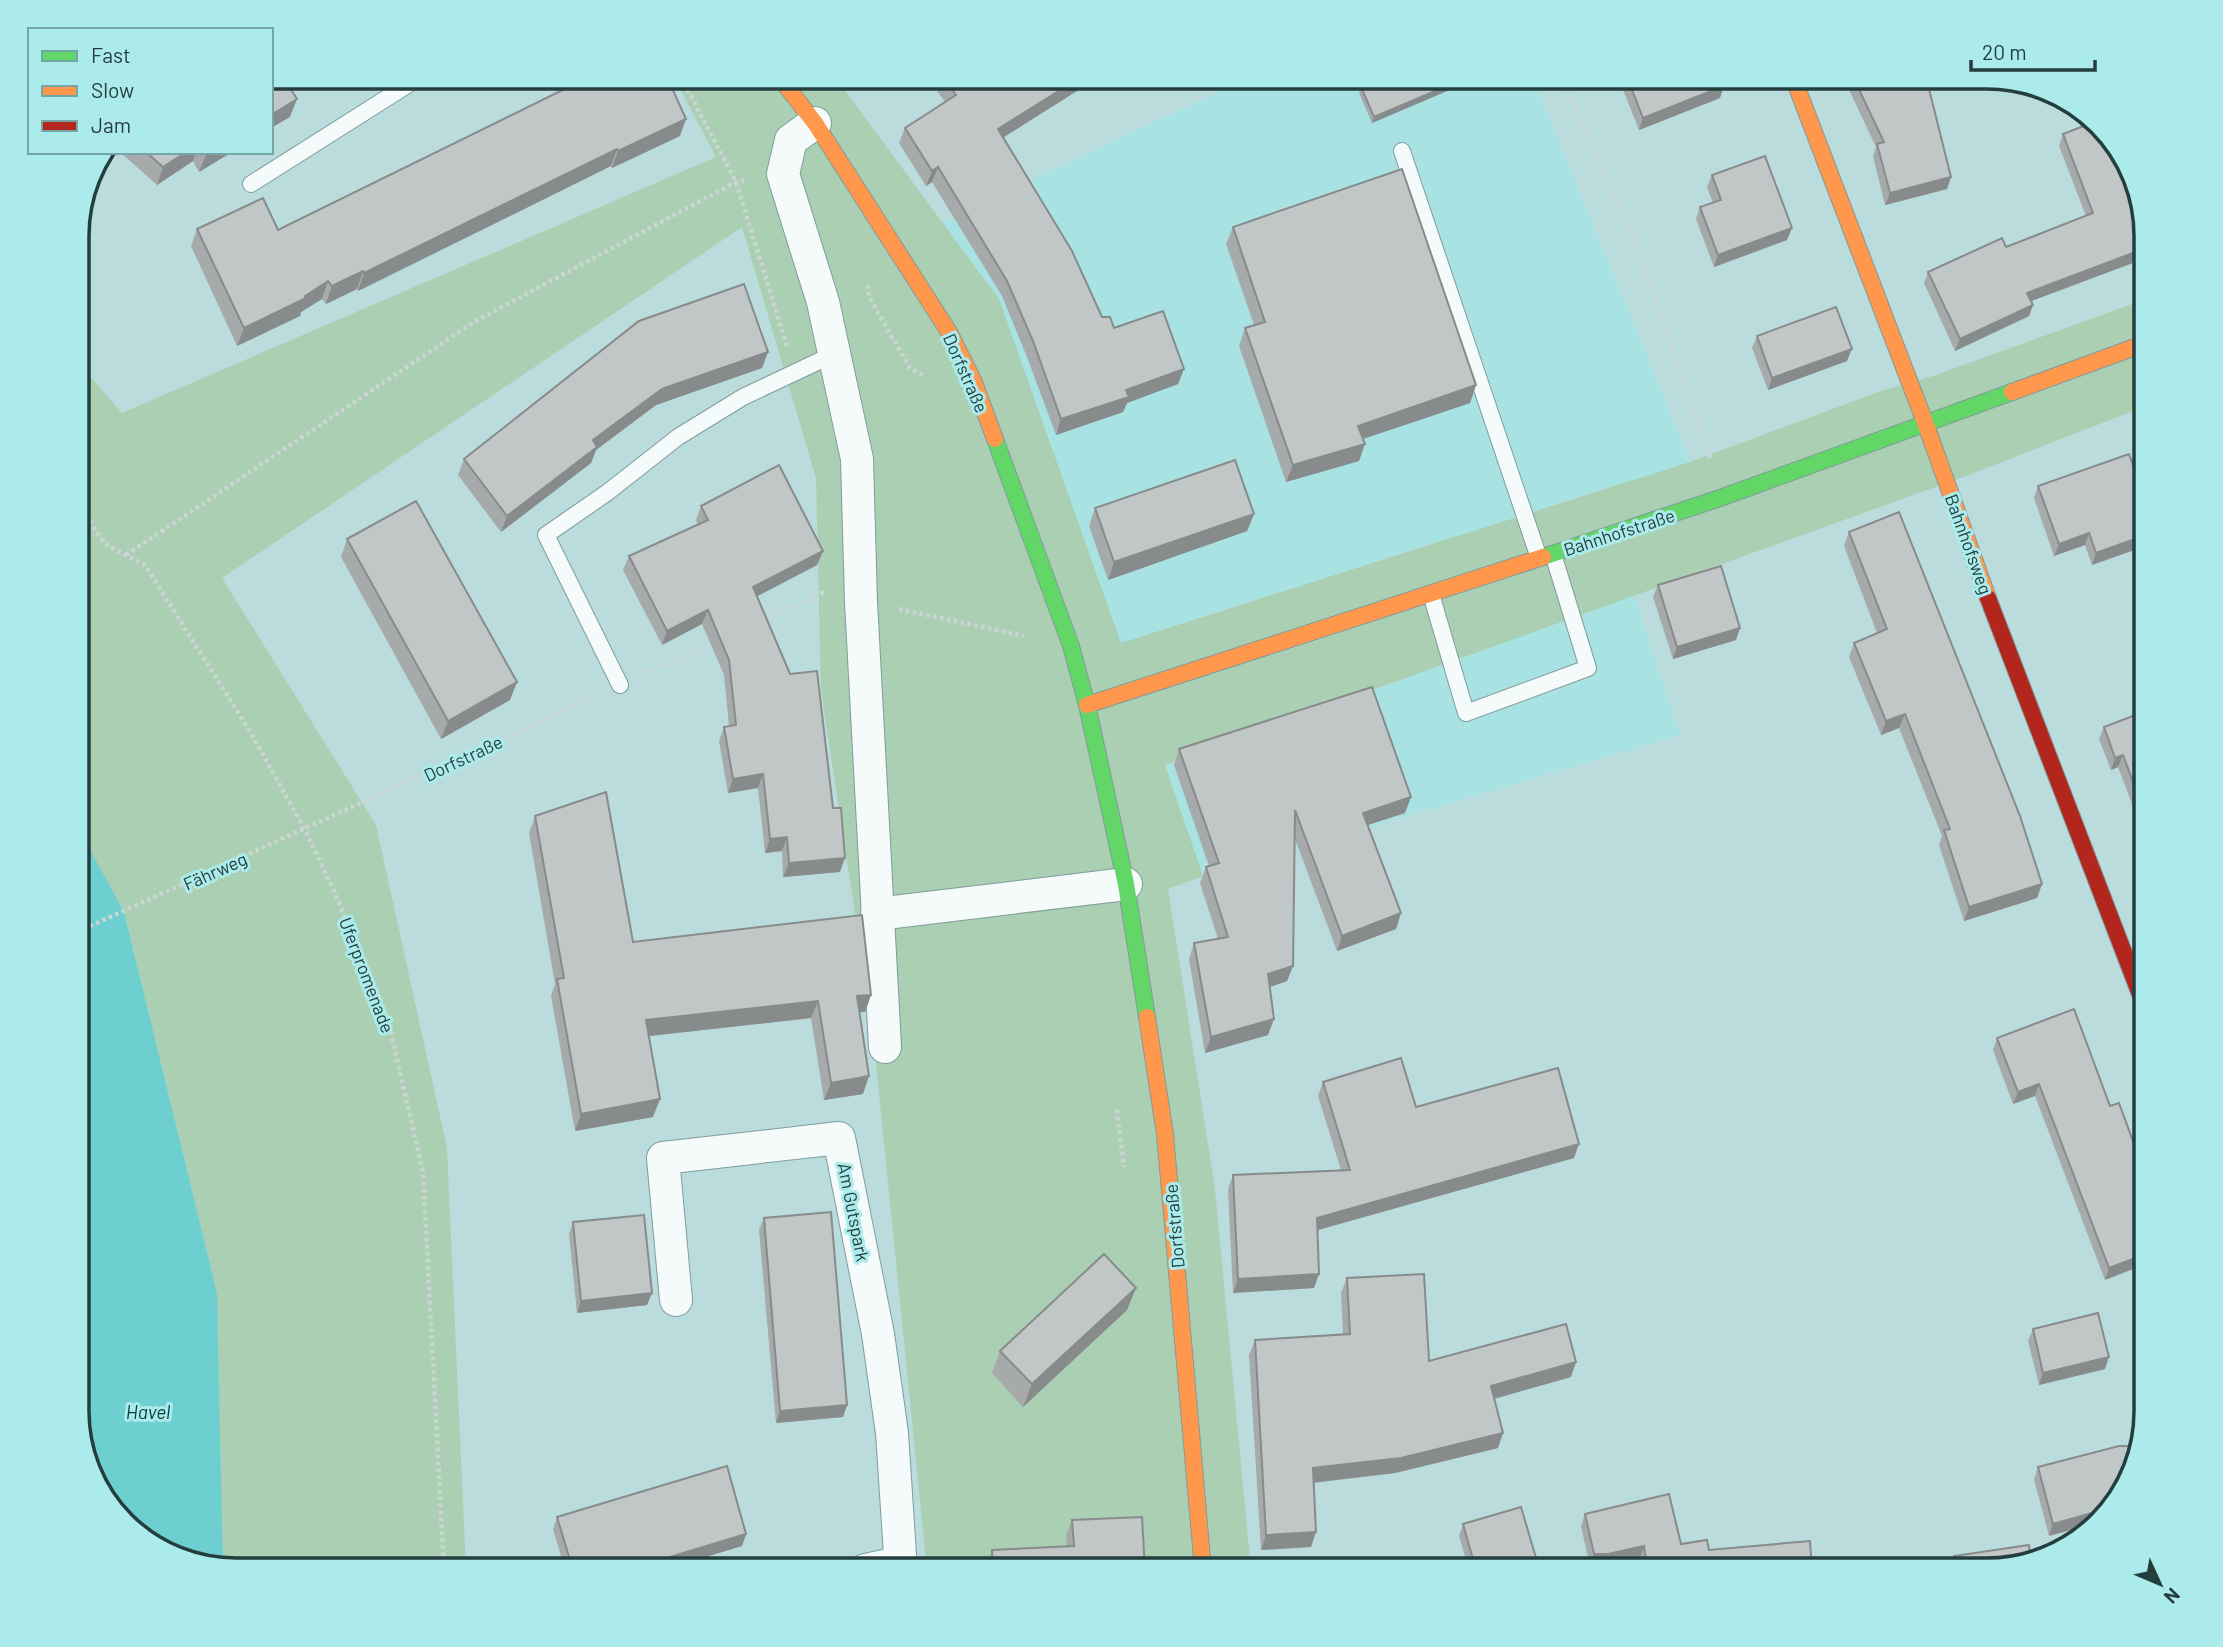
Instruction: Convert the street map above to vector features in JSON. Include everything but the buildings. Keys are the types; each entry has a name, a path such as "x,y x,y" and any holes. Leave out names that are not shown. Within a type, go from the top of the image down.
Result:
{"street":[{"name":"Bahnhofsweg","path":"1798,89 1926,425 1987,596 2134,979"},
{"name":"Dorfstraße","path":"789,90 815,123 949,332 973,380 1071,646 1087,705 1126,884 1166,1134 1202,1558"},
{"path":"815,123 791,140 783,174 823,302 857,458 861,601 885,1048"},
{"name":"Bahnhofstraße","path":"1087,705 1723,497 2134,347"},
{"path":"877,914 1126,884"},
{"name":"Am Gutspark","path":"676,1300 663,1158 839,1138 878,1334 892,1433 900,1558"}],"lane":[{"path":"251,184 400,90"},
{"path":"1402,151 1588,668 1466,713 1431,594"},
{"path":"620,685 546,535 608,492 678,436 743,397 834,354"}],"path":[{"path":"1567,89 1639,252 1723,497"},
{"path":"688,90 736,182 795,373"},
{"path":"126,555 474,322 736,182 783,174"},
{"path":"868,273 869,297 910,368 928,377"},
{"name":"Uferpromenade","path":"90,523 105,544 145,565 251,733 305,830 335,893 388,1020 423,1172 443,1558"},
{"path":"822,580 824,607"},
{"path":"759,622 822,593 1071,646"},
{"name":"Dorfstraße","path":"305,830 721,639"},
{"name":"Fährweg","path":"90,926 305,830"},
{"path":"1116,1104 1125,1172"}],"shaded area":[{"path":"1224,89 1538,89 1690,462 1120,643 999,299 942,222"},
{"path":"1634,595 1680,735 1203,876 1164,765"}],"green space":[{"path":"681,90 844,90 999,299 1121,643 1690,462 1881,391 1930,377 2134,303 2134,411 1966,476 1165,765 1203,876 1168,889 1215,1189 1250,1558 926,1558 872,1024 821,691 816,478 742,227 222,578 376,825 447,1148 465,1558 223,1557 217,1293 124,912 90,855 90,376 122,413 716,157"}],"water":[{"name":"Havel","path":"90,850 124,912 217,1293 223,1557 180,1547 132,1515 104,1476 94,1449 90,1421"}],"traffic: fast":[{"path":"1543,557 1723,497 2012,392"},
{"path":"995,439 1071,646 1087,705 1126,884 1147,1017"}],"traffic: slow":[{"path":"1798,89 1926,425 1988,598"},
{"path":"789,90 815,123 949,332 973,380 995,439"},
{"path":"2012,392 2134,347"},
{"path":"1087,705 1543,557"},
{"path":"1147,1017 1165,1134 1202,1558"}],"traffic: jam":[{"path":"1988,598 2134,979"}]}
